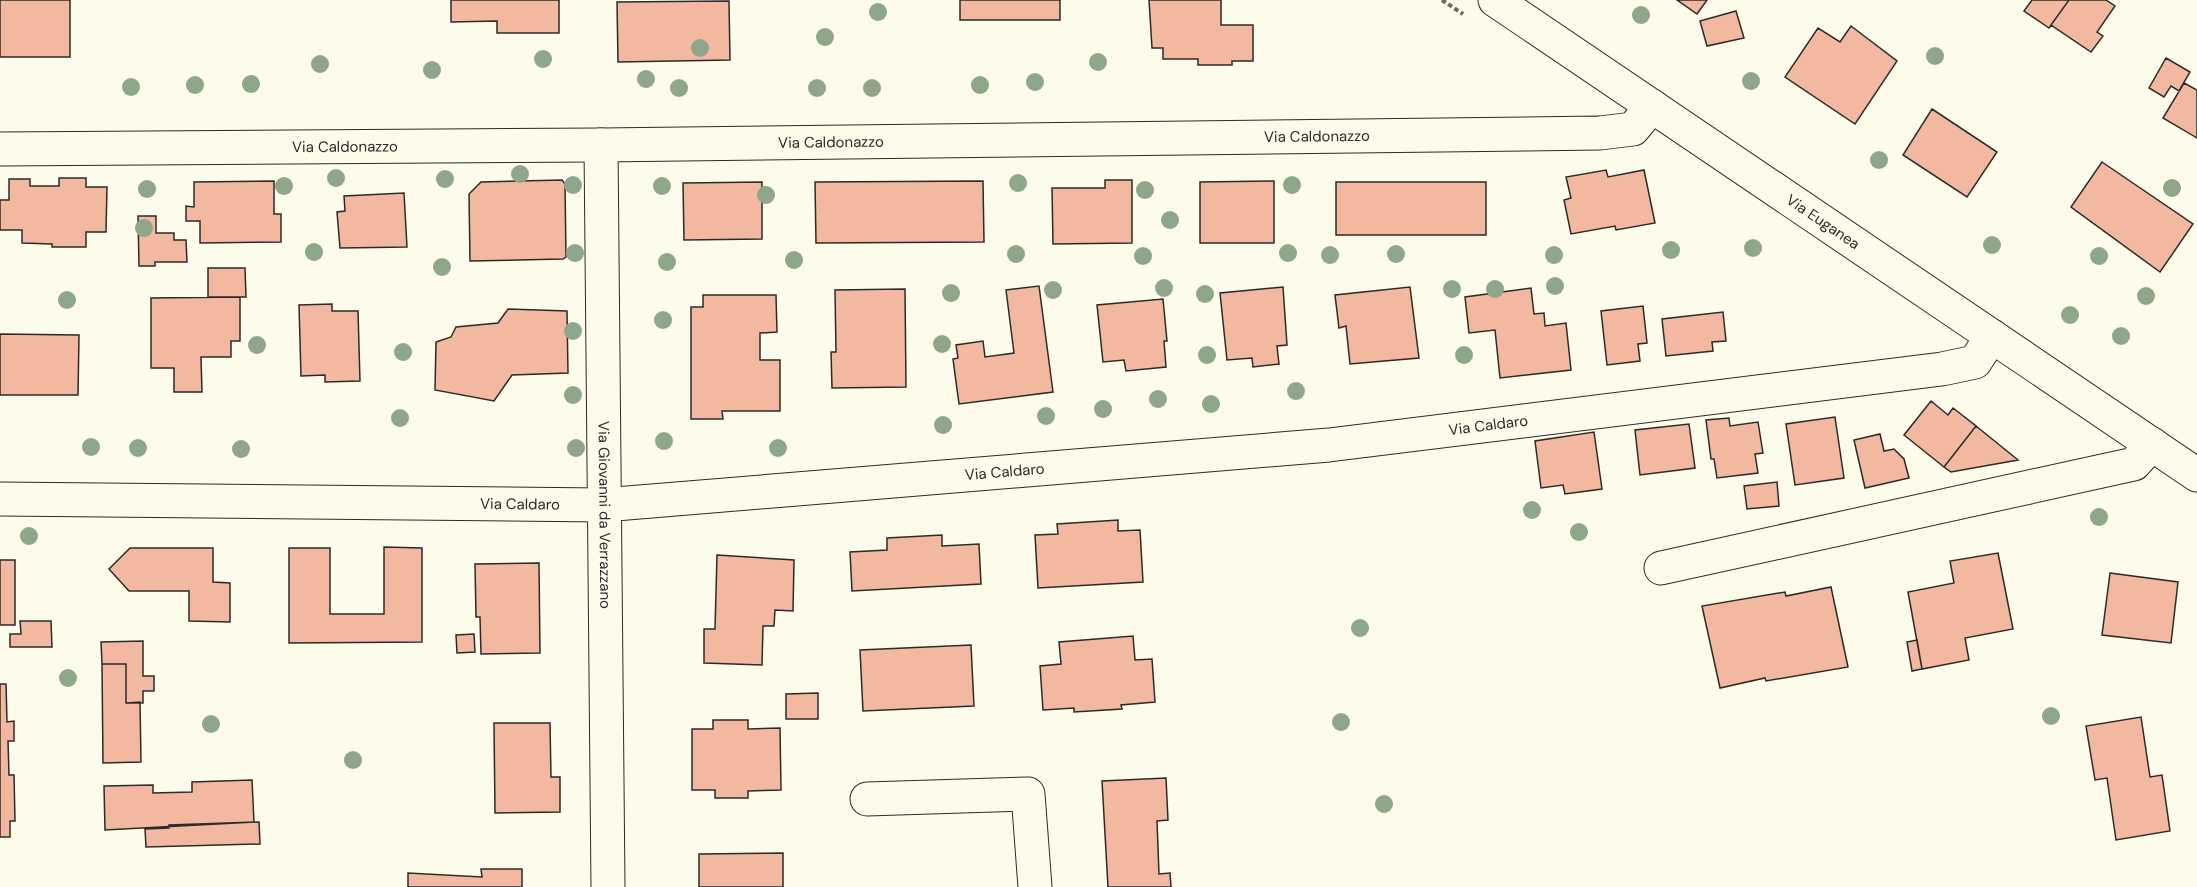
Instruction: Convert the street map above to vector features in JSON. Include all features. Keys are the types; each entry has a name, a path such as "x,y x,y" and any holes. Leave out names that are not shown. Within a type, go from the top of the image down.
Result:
{"street":[{"name":"Via Euganea","path":"1495,0 2197,475"},
{"name":"Via Caldonazzo","path":"0,149 601,145 1600,133 1633,129 1652,106"},
{"name":"Via Giovanni da Verrazzano","path":"601,145 608,887"},
{"name":"Via Caldaro","path":"0,499 603,505 1341,444 1942,369 1975,362 1992,336"},
{"path":"1661,568 2134,464 2152,444"},
{"path":"867,799 1028,794 1035,887"}],"building":[{"path":"0,0 70,0 70,57 0,57"},
{"path":"451,0 559,0 559,33 497,33 497,21 451,22"},
{"path":"960,0 1060,0 1060,20 960,20"},
{"path":"1149,0 1221,0 1221,25 1253,25 1253,61 1232,61 1232,65 1198,65 1198,59 1163,59 1163,48 1152,48"},
{"path":"1677,0 1707,0 1697,14"},
{"path":"2032,0 2069,0 2049,28 2024,11"},
{"path":"2069,0 2106,0 2115,6 2097,32 2103,36 2091,52 2051,25"},
{"path":"729,1 730,60 618,62 617,2"},
{"path":"1736,11 1744,38 1707,46 1700,21"},
{"path":"1851,26 1897,61 1855,124 1785,77 1818,28 1840,42"},
{"path":"2166,58 2190,72 2179,91 2171,86 2164,97 2149,88"},
{"path":"2184,83 2197,90 2197,138 2163,118"},
{"path":"1932,109 1997,152 1967,197 1903,155"},
{"path":"2102,162 2193,224 2160,272 2071,207"},
{"path":"1606,170 1608,177 1644,170 1655,223 1616,230 1615,226 1571,234 1564,200 1571,198 1566,177"},
{"path":"59,178 86,178 86,187 107,187 106,232 86,232 86,247 52,247 52,244 22,243 22,230 0,230 0,200 9,200 9,179 30,179 30,186 59,186"},
{"path":"562,180 565,184 566,257 563,259 470,261 469,194 481,182"},
{"path":"1105,180 1132,180 1132,243 1053,244 1052,188 1105,188"},
{"path":"274,181 274,214 281,214 281,242 200,243 200,221 186,221 186,206 194,207 194,182"},
{"path":"983,181 984,242 816,243 815,182"},
{"path":"1274,181 1274,243 1200,243 1200,182"},
{"path":"762,182 762,239 684,240 683,183"},
{"path":"1336,182 1486,182 1486,235 1336,235"},
{"path":"404,193 407,247 340,248 337,212 345,211 344,196"},
{"path":"138,216 156,216 156,233 174,233 174,240 186,240 187,262 155,262 155,266 139,266"},
{"path":"208,268 245,268 246,297 208,297"},
{"path":"1039,286 1053,392 959,404 953,359 958,358 956,345 983,341 985,357 1014,353 1006,290"},
{"path":"1283,287 1287,345 1277,346 1279,364 1253,367 1252,358 1227,360 1220,293"},
{"path":"1410,287 1419,358 1350,364 1346,326 1339,328 1335,295"},
{"path":"1531,288 1534,314 1544,313 1545,326 1566,323 1571,370 1500,378 1495,330 1469,333 1465,297"},
{"path":"905,289 906,387 832,388 831,352 836,352 835,290"},
{"path":"703,295 776,295 777,332 760,333 760,360 780,360 780,411 722,411 723,419 691,419 691,307 703,307"},
{"path":"240,297 240,341 231,341 231,357 201,357 202,392 174,392 174,368 151,368 151,298"},
{"path":"1163,299 1167,341 1164,341 1166,367 1126,371 1124,360 1103,362 1097,305"},
{"path":"332,304 332,311 358,311 360,381 325,382 325,375 301,376 299,305"},
{"path":"1643,306 1647,343 1638,344 1640,361 1607,365 1601,311"},
{"path":"508,309 567,311 568,373 512,375 494,401 435,390 436,342 451,337 456,327 498,323"},
{"path":"1723,312 1726,341 1712,342 1713,351 1666,356 1662,319"},
{"path":"0,334 79,335 78,395 0,395"},
{"path":"1931,401 1948,415 1953,408 1976,426 1944,467 1904,435"},
{"path":"1835,417 1844,478 1795,485 1786,424"},
{"path":"1729,418 1730,426 1758,422 1763,453 1755,454 1758,473 1717,478 1714,459 1711,459 1706,420"},
{"path":"1689,424 1695,468 1640,475 1635,430"},
{"path":"1976,426 2018,460 1951,472 1944,467"},
{"path":"1594,432 1602,489 1565,494 1563,485 1541,488 1535,441"},
{"path":"1880,434 1884,451 1894,449 1904,459 1909,478 1865,488 1854,440"},
{"path":"1777,482 1779,506 1747,509 1744,486"},
{"path":"1118,520 1118,531 1140,530 1143,582 1038,588 1035,535 1058,534 1057,524"},
{"path":"942,535 942,546 979,544 981,584 852,591 850,552 887,550 887,538"},
{"path":"384,547 422,548 422,642 289,643 289,548 330,548 330,614 384,614"},
{"path":"130,548 213,548 213,582 230,583 230,622 189,621 189,591 129,591 109,569"},
{"path":"1998,553 2013,629 1965,638 1969,660 1922,669 1908,592 1954,583 1950,561"},
{"path":"717,555 794,560 793,611 775,610 774,626 763,626 762,665 704,663 704,629 715,629"},
{"path":"0,560 15,560 15,625 0,625"},
{"path":"539,563 540,653 481,654 480,617 476,617 475,564"},
{"path":"2110,573 2178,582 2171,643 2102,635"},
{"path":"1831,587 1848,667 1766,681 1765,678 1720,688 1702,606 1785,592 1786,596"},
{"path":"20,621 51,621 52,647 10,647 10,634 21,634"},
{"path":"474,634 475,652 457,653 456,635"},
{"path":"1133,636 1135,660 1152,659 1155,702 1121,705 1122,709 1074,712 1074,708 1043,710 1040,666 1061,664 1059,642"},
{"path":"1917,640 1922,669 1912,671 1907,642"},
{"path":"143,641 143,676 154,676 154,691 143,691 143,703 126,703 126,664 102,664 101,642"},
{"path":"971,645 974,706 863,711 860,650"},
{"path":"102,664 126,664 126,703 140,702 141,762 103,763"},
{"path":"0,684 6,684 7,722 14,721 14,741 8,741 9,775 14,775 15,821 10,821 10,837 0,837"},
{"path":"818,693 818,719 786,719 786,694"},
{"path":"2141,717 2150,777 2162,775 2170,831 2116,840 2107,778 2095,780 2086,726"},
{"path":"713,720 748,720 748,729 780,728 781,790 748,791 748,798 715,798 715,790 692,790 692,729 713,729"},
{"path":"494,723 550,723 551,777 560,777 560,812 495,813"},
{"path":"1166,778 1168,820 1157,821 1159,874 1170,873 1171,887 1108,887 1102,781"},
{"path":"252,780 254,822 105,830 104,786 153,785 153,793 192,792 192,782"},
{"path":"259,822 260,844 146,847 145,829 169,828 169,825"},
{"path":"783,853 783,887 699,887 699,854"},
{"path":"481,869 522,869 522,887 408,887 408,873 482,877"}]}
